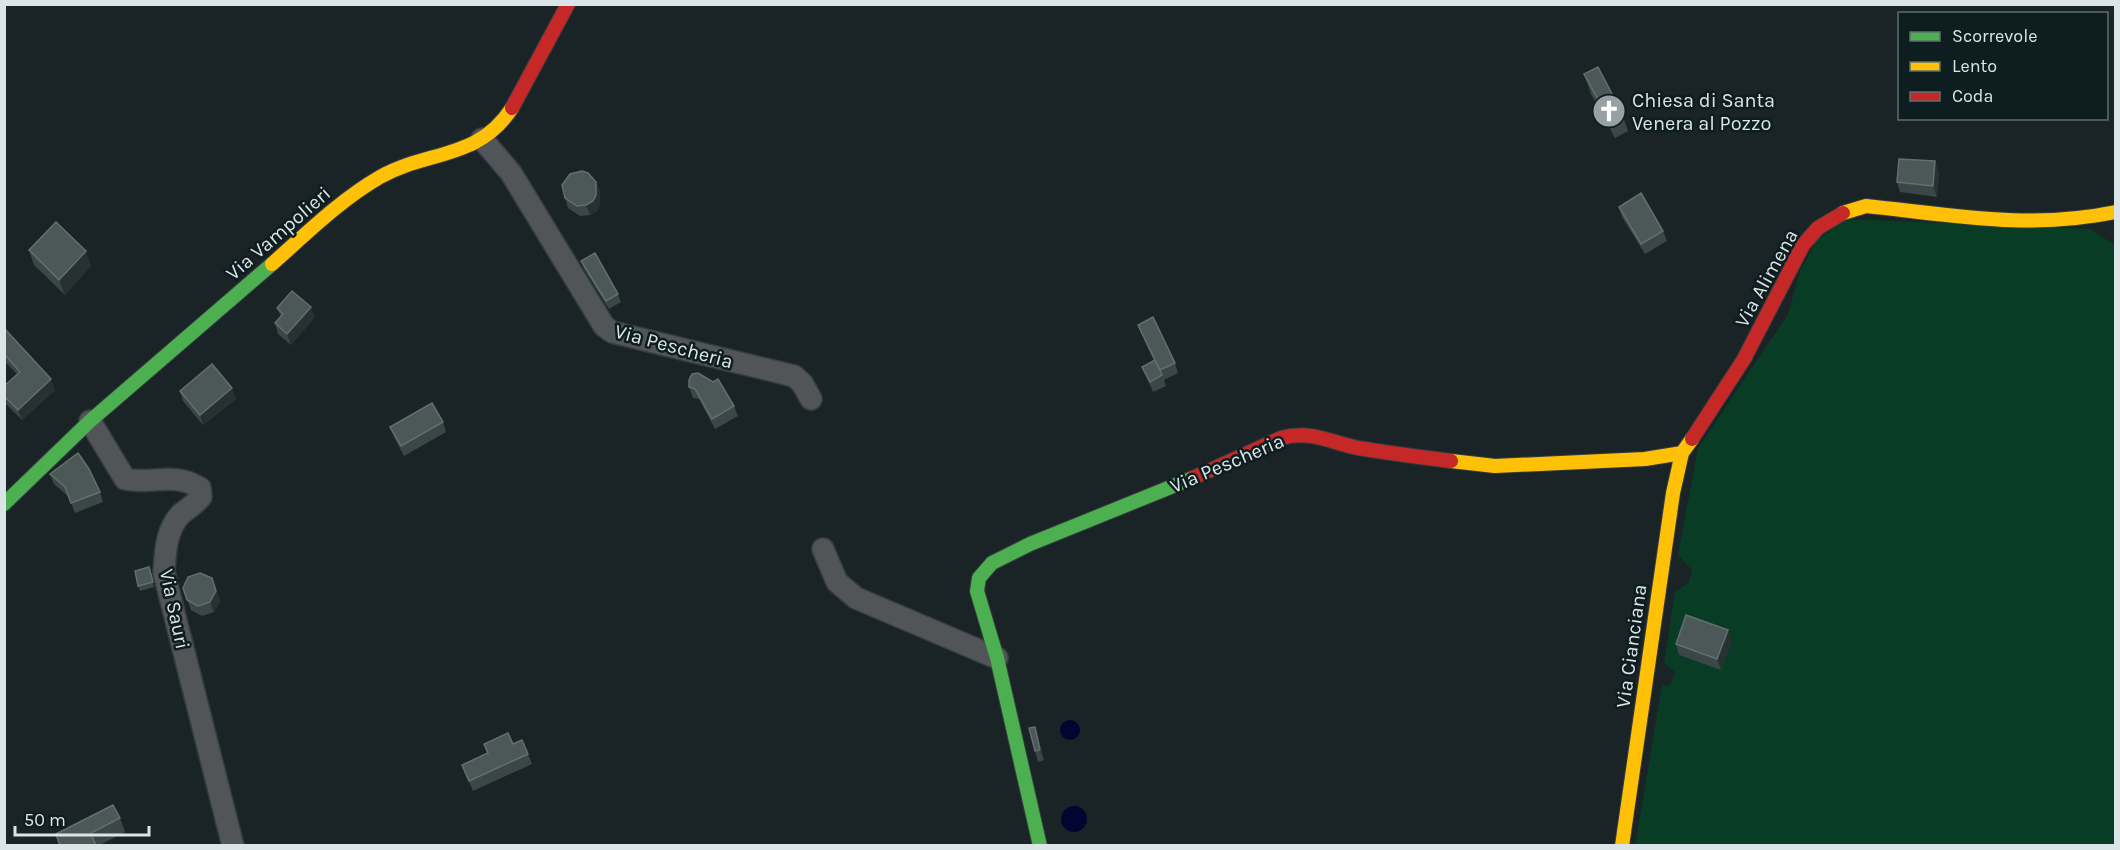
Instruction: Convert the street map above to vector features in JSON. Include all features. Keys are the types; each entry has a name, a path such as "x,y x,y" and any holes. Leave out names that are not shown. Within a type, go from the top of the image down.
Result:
{"street":[{"name":"Via Vampolieri","path":"4,504 90,421 336,208 361,189 395,170 457,150 482,139 499,126 511,109 568,4"},
{"name":"Via Pescheria","path":"482,139 511,172 604,326 626,338 794,376 802,383 812,399"},
{"name":"Via Alimena","path":"1682,453 1744,359 1803,245 1818,228 1835,216 1866,206 2044,223 2084,219 2115,212"},
{"name":"Via Sauri","path":"90,421 125,480 164,478 189,482 200,488 201,497 180,515 168,537 164,573 233,846"},
{"name":"Via Pescheria","path":"1040,846 997,658 977,591 978,578 992,563 1030,544 1198,476 1281,438 1296,434 1315,435 1350,446 1394,454 1495,466 1646,459 1682,453"},
{"name":"Via Cianciana","path":"1622,846 1671,505 1682,453"},
{"path":"823,549 837,582 856,598 997,658"}],"green space":[{"path":"1846,219 2090,229 2115,245 2115,845 1635,846 1662,685 1670,686 1675,672 1664,663 1675,592 1689,582 1692,570 1678,555 1698,448 1788,314 1800,271 1817,240"}],"shaded area":[{"path":"1070,720 1077,723 1080,730 1077,737 1070,740 1063,737 1060,730 1063,723"},
{"path":"1074,806 1083,810 1087,819 1083,828 1074,832 1065,828 1061,819 1065,810"}],"building":[{"path":"1598,67 1621,111 1608,118 1584,74"},
{"path":"1899,159 1935,161 1933,186 1897,182"},
{"path":"582,171 588,173 596,182 596,195 593,201 577,206 565,198 562,185 570,174"},
{"path":"1641,193 1663,231 1641,244 1619,207"},
{"path":"56,222 86,251 59,280 29,250"},
{"path":"595,253 618,294 606,301 581,261"},
{"path":"292,291 311,307 287,334 275,323 283,314 277,308"},
{"path":"1153,317 1175,363 1160,370 1138,325"},
{"path":"4,328 51,379 18,410 4,396 4,386 20,372 4,354"},
{"path":"1155,360 1162,375 1150,382 1142,367"},
{"path":"212,364 232,388 200,415 180,391"},
{"path":"698,373 713,382 718,379 734,406 712,419 695,389 689,387 692,374"},
{"path":"432,403 443,422 401,446 390,427"},
{"path":"78,453 100,492 71,503 65,487 50,474"},
{"path":"149,567 153,582 138,586 135,571"},
{"path":"200,573 212,578 216,591 210,602 198,606 187,600 183,588 188,577"},
{"path":"1686,615 1728,630 1717,659 1676,644"},
{"path":"1035,727 1040,750 1035,751 1029,728"},
{"path":"508,733 513,744 522,740 528,754 469,781 462,765 488,753 484,744"},
{"path":"113,805 120,818 91,833 96,846 60,846 56,834"}],"traffic: fast":[{"path":"4,504 90,421 272,264"},
{"path":"1040,846 997,658 977,591 979,578 992,563 1030,544 1193,478"}],"traffic: slow":[{"path":"272,264 324,218 365,186 398,168 468,146 499,125 512,108"},
{"path":"1843,213 1866,206 1961,217 2052,220 2116,212"},
{"path":"1622,846 1673,493 1682,453 1692,439"},
{"path":"1451,461 1495,466 1645,459 1682,453"}],"traffic: jam":[{"path":"512,108 568,4"},
{"path":"1692,439 1744,359 1803,245 1818,228 1843,213"},
{"path":"1193,478 1281,438 1302,435 1358,448 1451,461"}],"place":[{"name":"Chiesa di Santa Venera al Pozzo","path":"1609,111"}]}
